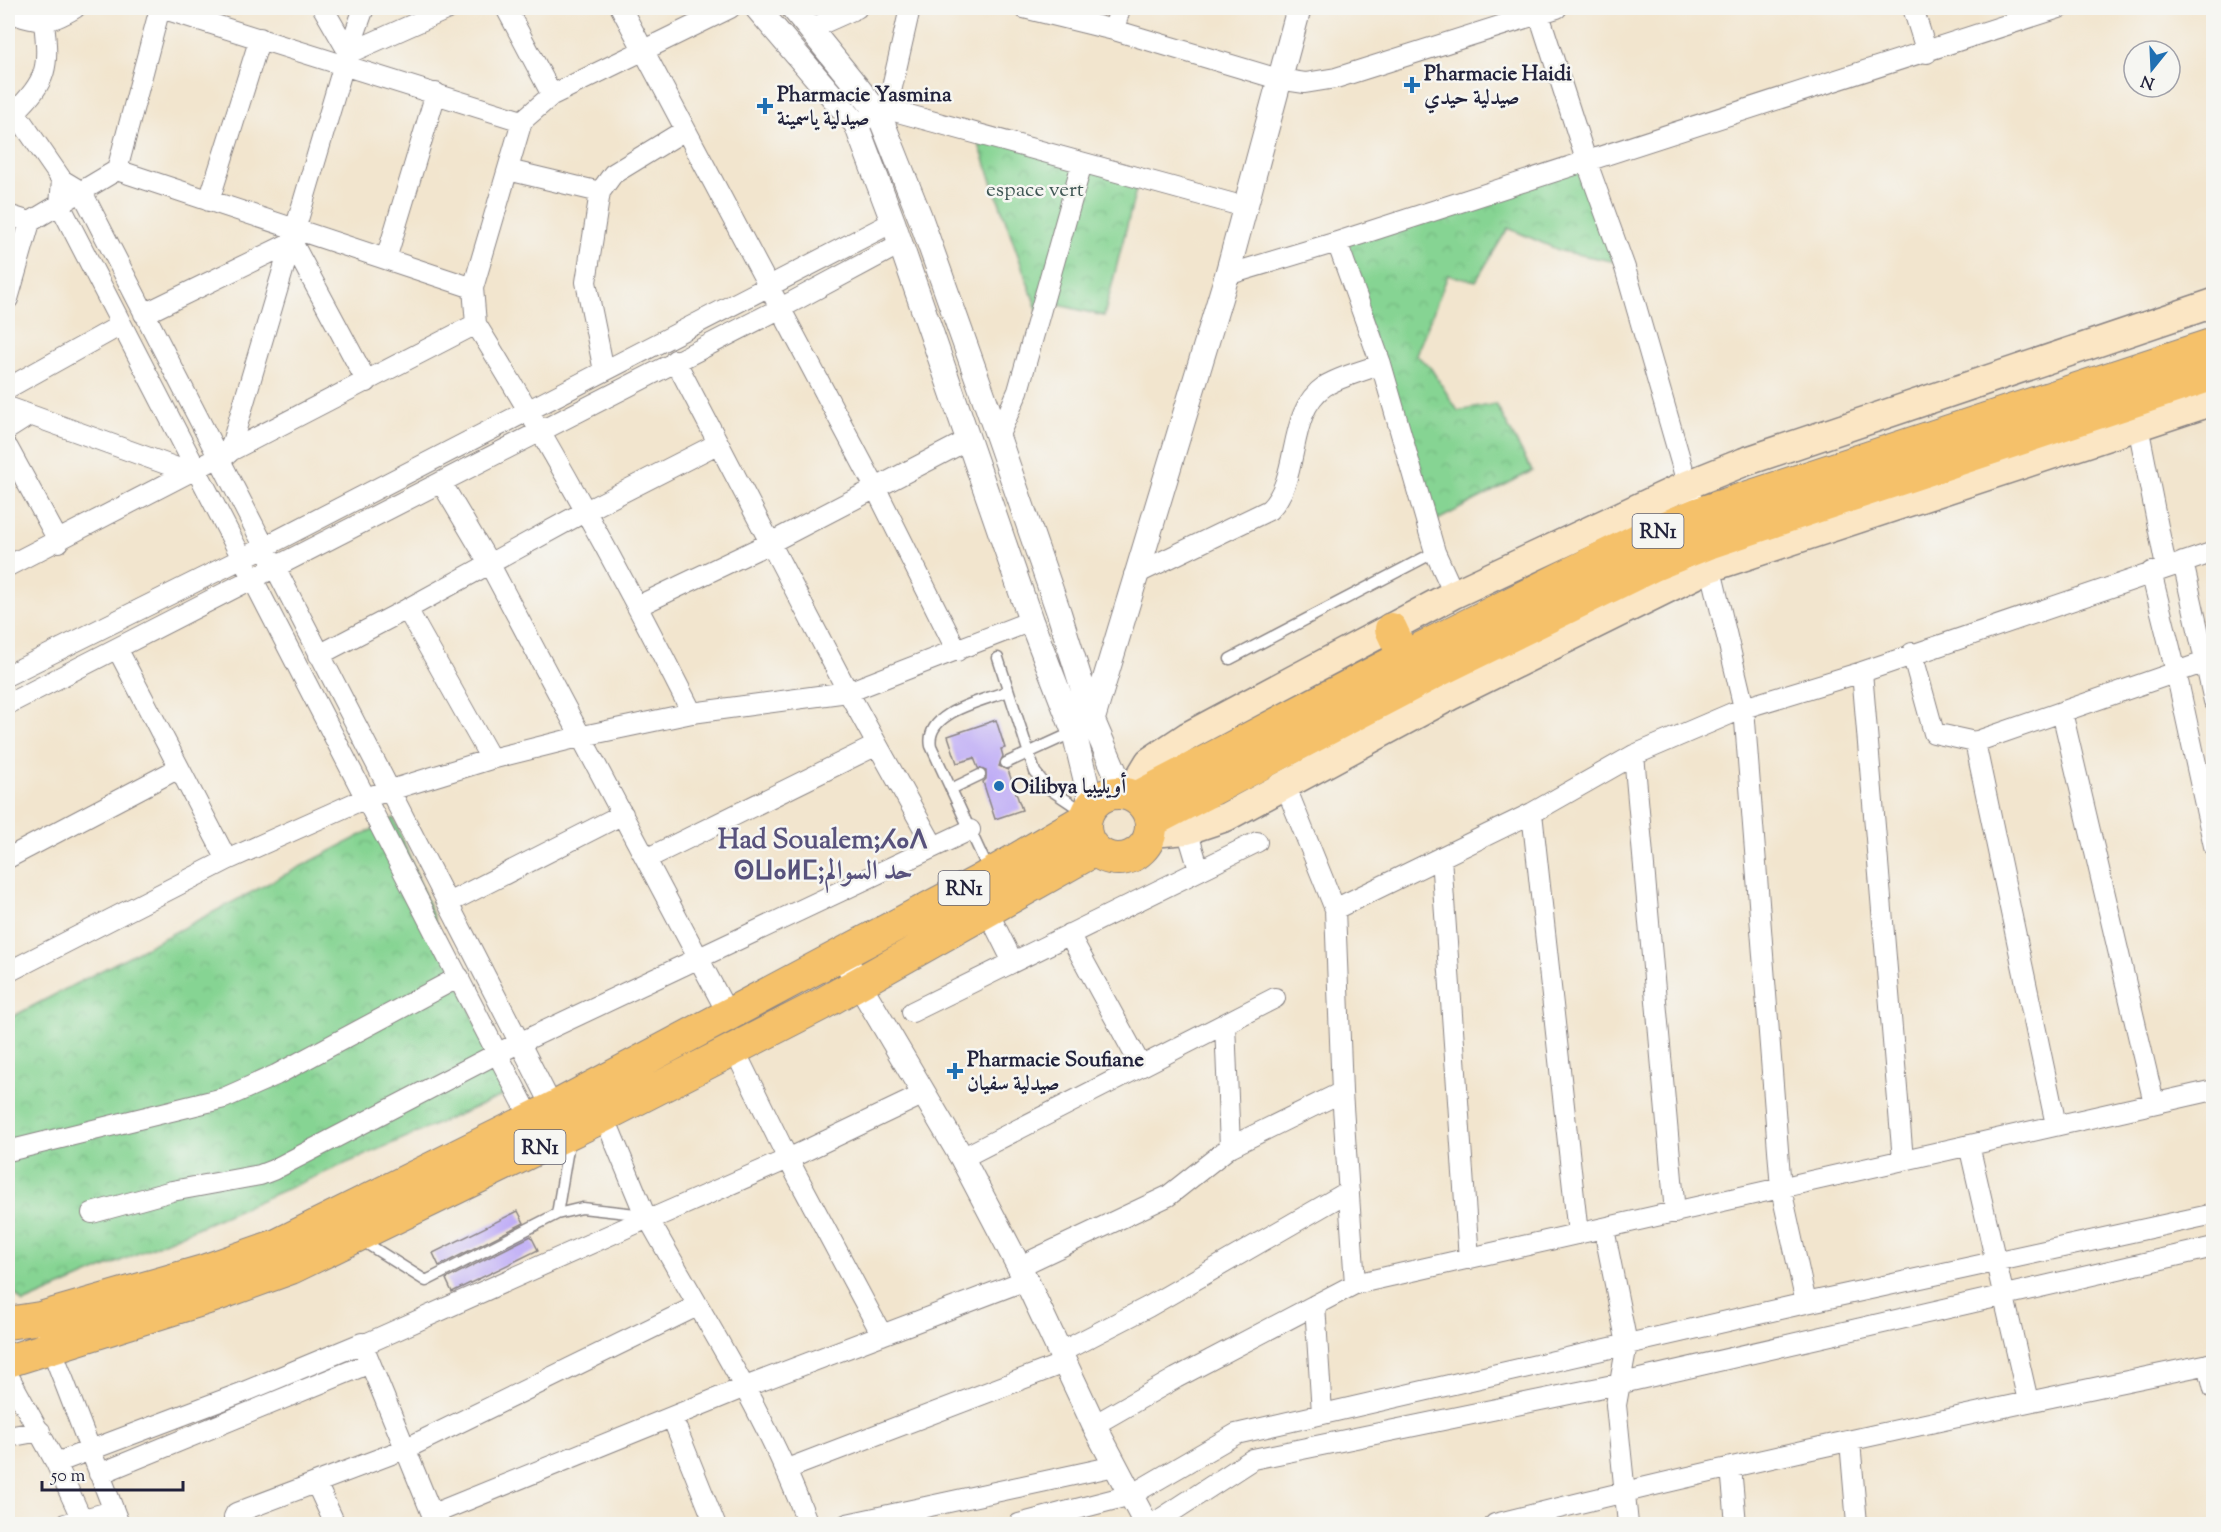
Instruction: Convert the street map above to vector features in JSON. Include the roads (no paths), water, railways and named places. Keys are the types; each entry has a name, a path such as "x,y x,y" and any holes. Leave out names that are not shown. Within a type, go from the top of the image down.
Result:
{"main road":[{"path":"2214,303 1802,442 1687,484 1454,594 1161,752 1149,762 1138,808 1187,830 1226,817 1708,556 2138,426 2214,400"},
{"name":"RN1","path":"1138,808 1404,657 1649,534 1697,514 2214,344"},
{"name":"RN1","path":"8,1361 214,1296 280,1272 355,1237 729,1016 841,953 991,874 1087,815 1104,796 1138,808 1436,672 1654,565 1708,556 2214,374"},
{"path":"1391,629 1404,657"},
{"name":"RN1","path":"21,1317 203,1271 277,1245 552,1120 604,1116 860,984 1095,850 1105,857 1116,860 1128,859 1139,853 1138,808"},
{"path":"1087,815 1086,836 1095,850"}],"street":[{"path":"8,12 44,22 75,8"},
{"path":"8,298 30,222 117,170 161,8 260,38 346,58 436,93 522,121"},
{"path":"323,8 346,58"},
{"path":"223,456 294,236 346,58 364,8"},
{"path":"346,58 450,8"},
{"path":"506,8 552,95"},
{"path":"621,8 875,488 957,651"},
{"path":"692,713 638,606 584,512 541,430 476,324 473,288 522,121 552,95 730,8"},
{"path":"758,8 856,124 897,233 1031,621 1084,727 1138,808"},
{"path":"793,8 883,112 1059,613 1084,727 1089,794 1087,815"},
{"path":"810,29 857,8"},
{"path":"883,112 910,8"},
{"path":"1024,8 1114,30 1278,79 1305,83 1336,78 1544,9 1586,160 1625,268 1697,514 1744,708 1780,1189 1806,1303"},
{"path":"1114,30 1120,8"},
{"path":"1084,727 1134,575 1227,275 1299,8"},
{"path":"1913,8 1927,52"},
{"path":"1227,275 1337,242 2059,8"},
{"path":"44,22 47,65 42,81 35,93 11,109 62,180 82,192 144,314 223,456 262,548 391,790 520,1043 552,1120"},
{"path":"209,201 260,38"},
{"path":"386,260 436,93"},
{"path":"856,124 883,112 1245,207"},
{"path":"604,371 586,282 600,192 613,174 685,130"},
{"path":"998,437 1018,391 1082,163"},
{"path":"117,170 209,201 294,236 386,260 473,288"},
{"path":"508,170 600,192"},
{"path":"62,180 60,205 194,472 368,798 498,1053 552,1120"},
{"path":"8,215 30,222"},
{"path":"8,675 262,548 528,408 768,288 897,233"},
{"path":"8,704 118,650 675,360 779,309 897,233"},
{"path":"144,314 294,236"},
{"path":"294,236 367,382"},
{"path":"1337,242 1381,364 1435,552 1454,594"},
{"path":"8,566 59,542 476,324"},
{"path":"8,388 121,325"},
{"path":"675,360 717,444 772,542 848,692 934,847"},
{"path":"1134,575 1269,510 1282,492 1303,417 1317,393 1327,385 1381,364"},
{"path":"8,407 194,472"},
{"path":"8,429 30,415"},
{"path":"2138,426 2167,567 2176,672 2214,846"},
{"path":"638,606 772,542 968,440"},
{"path":"319,655 407,609 489,562 717,444"},
{"path":"8,448 59,542"},
{"path":"441,482 489,562 583,736 729,1016"},
{"path":"1335,909 1532,813 1634,755 1744,708 1862,672 1912,653 2214,552"},
{"path":"2167,567 2209,661 2214,701"},
{"path":"407,609 491,759"},
{"path":"8,972 227,860 391,790 491,759 583,736 692,713 848,692 1031,621"},
{"path":"118,650 227,860"},
{"path":"1912,653 1934,733 1975,742 2209,661"},
{"path":"1862,672 1903,1160"},
{"path":"2062,712 2154,1103"},
{"path":"1975,742 2056,1125"},
{"path":"646,859 877,746"},
{"path":"1634,755 1676,1213"},
{"path":"8,858 179,768"},
{"path":"1285,785 1335,909 1342,1092 1355,1284"},
{"path":"1532,813 1578,1234"},
{"path":"448,903 623,814"},
{"path":"92,1213 172,1191 260,1175 273,1170 498,1053 970,830"},
{"path":"1187,830 1198,870"},
{"path":"912,1012 1257,842"},
{"path":"1441,857 1469,1259"},
{"path":"987,910 1013,962"},
{"path":"1069,934 1141,1066"},
{"path":"841,953 962,1158 1022,1274 1094,1425 1146,1524"},
{"path":"8,1151 224,1098 276,1075 459,977"},
{"path":"962,1158 1275,999"},
{"path":"1225,1024 1230,1147"},
{"path":"734,1048 788,1160 882,1335"},
{"path":"1094,1425 1355,1284 2214,1090"},
{"path":"365,1350 435,1519 672,1417 882,1335 1022,1274 1168,1196 1230,1147 1342,1092"},
{"path":"99,1474 253,1411 365,1350 647,1217 654,1219 788,1160 924,1094"},
{"path":"604,1116 647,1217 745,1387 787,1469 808,1524"},
{"path":"1969,1145 1994,1262 2028,1401"},
{"path":"787,1469 1062,1357 1349,1191"},
{"path":"1018,1524 1131,1495 1236,1434 1806,1303 2214,1214"},
{"path":"1604,1229 1627,1344 1616,1405 1628,1524"},
{"path":"1153,1524 1253,1459 1618,1384 2214,1247"},
{"path":"1315,1305 1322,1413"},
{"path":"236,1524 234,1518 236,1514 405,1449 697,1306"},
{"path":"8,1375 56,1462 77,1523 116,1518 50,1348 21,1317"},
{"path":"56,1462 365,1350"},
{"path":"1495,1524 1516,1522 1626,1491 1731,1467 2028,1401 2211,1364 2214,1389"},
{"path":"244,1392 253,1411"},
{"path":"672,1417 715,1524"},
{"path":"8,1437 40,1431"},
{"path":"1850,1441 1857,1524"},
{"path":"848,1524 1115,1466"},
{"path":"1731,1467 1736,1524"},
{"path":"316,1483 335,1524"}],"lane":[{"path":"1230,659 1435,552"},
{"path":"998,658 1028,754 1040,781 1087,815"},
{"path":"991,874 931,746 932,728 945,716 1008,691"},
{"path":"1006,764 1084,727"},
{"path":"951,789 980,776"},
{"path":"552,1120 557,1214"},
{"path":"355,1237 426,1281 557,1214 582,1208 647,1217"}],"place":[{"name":"Pharmacie Haidi صيدلية حيدي","path":"1412,85"},
{"name":"Pharmacie Yasmina صيدلية ياسمينة","path":"765,106"},
{"name":"Oilibya أويليبيا","path":"999,786"},
{"name":"Pharmacie Soufiane صيدلية سفيان","path":"955,1071"}],"district":[{"name":"Had Soualem;ⵃⴰⴷ ⵙⵡⴰⵍⵎ;حد السوالم","path":"823,854"}],"park label":[{"name":"espace vert","path":"1035,189"}]}
